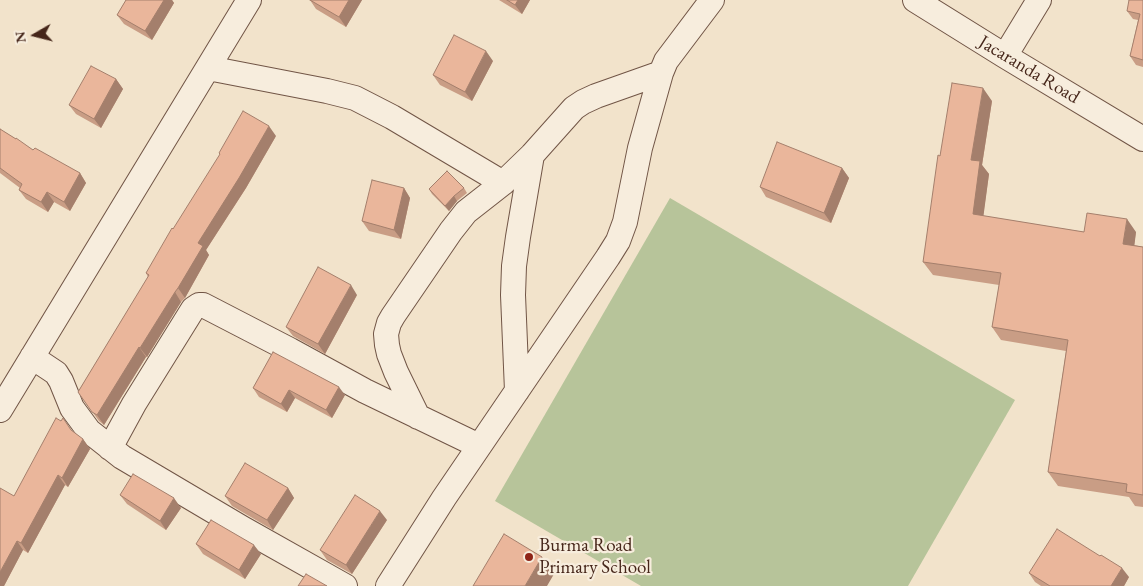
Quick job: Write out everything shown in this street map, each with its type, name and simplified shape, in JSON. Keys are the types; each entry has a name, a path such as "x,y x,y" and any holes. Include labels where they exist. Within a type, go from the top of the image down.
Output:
{"street":[{"path":"0,410 249,0"},
{"path":"388,586 444,498 618,241 625,222 640,148 661,73 666,61 712,0"},
{"name":"Jacaranda Road","path":"915,0 1143,139"},
{"path":"1005,56 1038,0"},
{"path":"208,68 355,98 392,117 503,182"},
{"path":"418,417 389,354 386,334 389,323 451,231 466,212 532,155 574,108 583,102 661,73"},
{"path":"517,391 513,294 514,266 532,155"},
{"path":"110,448 134,404 193,309 203,305 365,391 479,446"},
{"path":"32,357 56,374 61,381 72,408 89,431 122,457 345,586"}],"green space":[{"path":"670,198 1015,400 908,586 641,586 495,501"}],"building":[{"path":"126,0 164,0 145,31 117,15"},
{"path":"310,0 349,0 339,17"},
{"path":"507,0 518,0 515,5"},
{"path":"1129,0 1143,0 1143,60 1130,56 1140,14 1127,11"},
{"path":"454,35 486,51 465,92 433,75"},
{"path":"91,66 116,79 94,119 69,105"},
{"path":"952,83 983,88 971,160 980,161 973,214 1084,232 1087,213 1127,219 1123,244 1143,247 1143,495 1126,492 1127,484 1048,472 1068,340 992,327 1001,273 923,262 938,155 940,156"},
{"path":"243,111 269,126 198,243 203,246 97,415 92,412 78,392 149,275 146,273 172,228 220,154"},
{"path":"0,129 33,150 35,148 80,173 64,202 47,192 41,202 19,190 22,184 0,168"},
{"path":"777,142 842,168 824,213 760,187"},
{"path":"447,171 464,188 445,206 429,189"},
{"path":"372,180 404,188 394,230 362,221"},
{"path":"318,267 351,285 318,344 286,327"},
{"path":"273,352 339,387 326,410 289,390 281,404 253,388"},
{"path":"56,418 61,421 63,418 71,430 83,439 62,478 58,475 21,543 17,541 0,572 0,488 14,496"},
{"path":"245,463 288,488 267,520 225,496"},
{"path":"133,474 174,498 160,521 120,495"},
{"path":"355,495 380,511 346,565 320,550"},
{"path":"211,520 254,545 239,570 196,544"},
{"path":"1057,529 1122,568 1111,586 1050,586 1029,573"},
{"path":"504,534 542,557 525,586 473,586"},
{"path":"306,574 327,586 298,586"}],"place":[{"name":"Burma Road Primary School","path":"529,557"}]}
